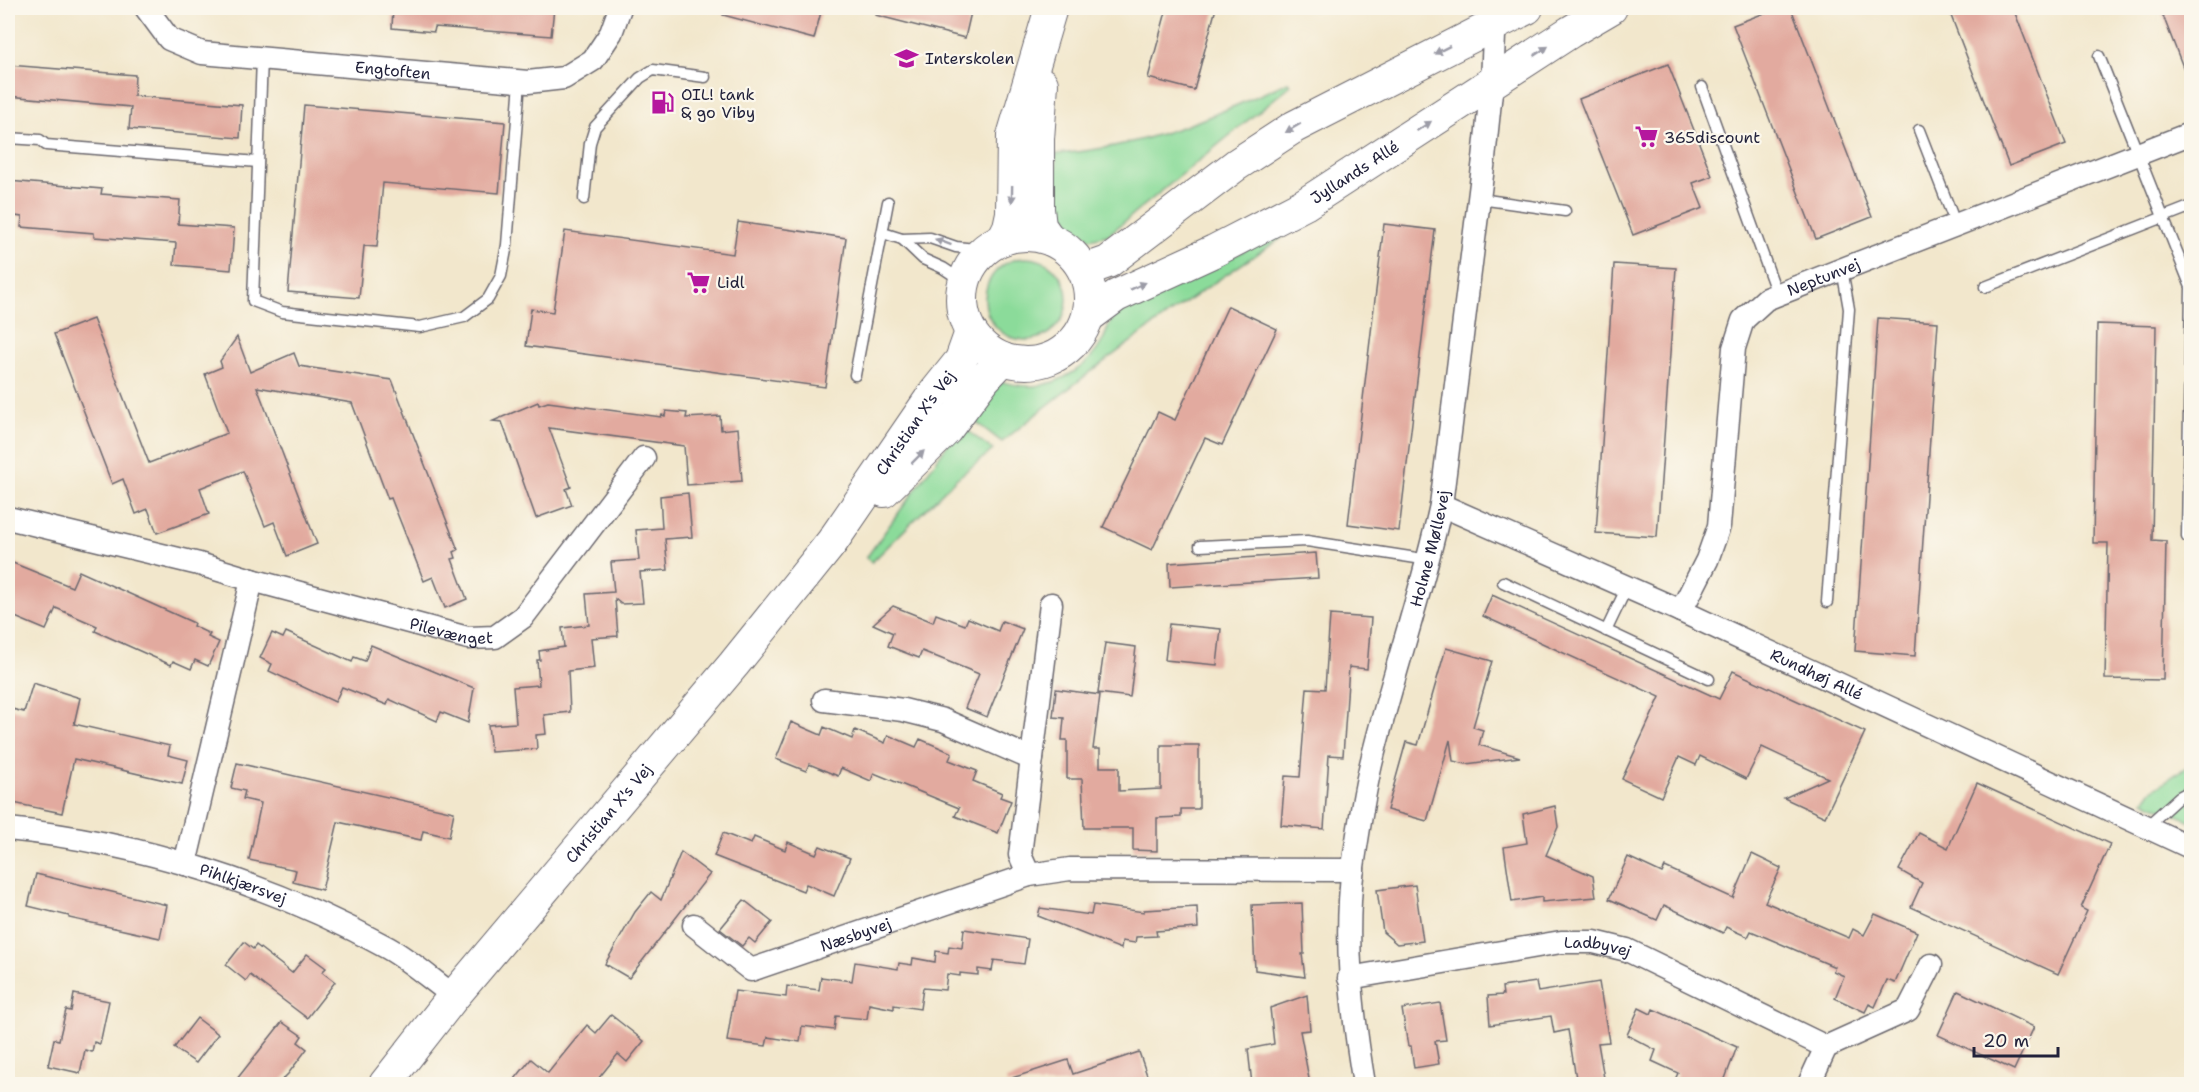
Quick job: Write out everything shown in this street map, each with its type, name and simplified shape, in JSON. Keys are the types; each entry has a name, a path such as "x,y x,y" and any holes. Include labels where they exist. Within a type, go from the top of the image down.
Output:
{"street":[{"name":"Engtoften","path":"146,8 169,39 202,53 520,82 564,78 593,60 611,33 620,8"},
{"path":"1082,266 1091,268 1108,262 1236,165 1294,126 1495,16 1527,8"},
{"name":"Jyllands Allé","path":"1089,316 1116,296 1266,225 1305,204 1491,82 1611,8"},
{"path":"1049,15 1037,174 1040,226 1049,239"},
{"path":"994,245 1018,235 1034,235 1049,239 1073,254 1082,266 1091,299 1089,316 1076,341 1065,351 1051,359 1035,363 1019,363 1003,359 985,348 971,333 964,316 962,300 964,282 971,266 994,245 1009,227 1012,213 1013,136 1049,15"},
{"name":"Holme Møllevej","path":"1364,1084 1349,978 1353,870 1371,764 1429,560 1441,505 1480,199 1495,16"},
{"name":"Neptunvej","path":"1681,610 1707,560 1719,526 1734,348 1743,320 1766,299 1777,294 2192,133"},
{"name":"Christian X's Vej","path":"385,1084 454,996 734,664 832,542 933,395 961,360 971,333"},
{"name":"Christian X's Vej","path":"832,542 946,430 985,378 1003,359"},
{"name":"Pilevænget","path":"8,518 199,564 468,638 495,637 523,617 644,459"},
{"name":"Rundhøj Allé","path":"1441,505 1681,610 2192,848"},
{"path":"185,864 252,580"},
{"path":"1029,875 1020,855 1051,604"},
{"path":"824,700 903,710 943,720 1032,759"},
{"name":"Pihlkjærsvej","path":"8,829 115,846 185,864 254,888 390,949 454,996"},
{"name":"Næsbyvej","path":"694,925 751,970 1029,875 1070,869 1353,870"},
{"name":"Ladbyvej","path":"1349,978 1561,942 1594,942 1627,950 1826,1047"},
{"path":"1809,1084 1826,1047 1908,1010 1931,965"}],"lane":[{"path":"2099,56 2191,287 2187,537"},
{"path":"262,58 253,301 282,312 420,327 464,317 488,300 501,276 507,245 520,82"},
{"path":"584,199 590,143 596,126 640,78 653,70 705,77"},
{"path":"1702,87 1777,294"},
{"path":"1919,130 1956,225"},
{"path":"8,138 40,140 46,145 258,162"},
{"path":"1480,199 1565,211"},
{"path":"855,375 884,233 888,202"},
{"path":"1985,287 2192,206"},
{"path":"884,233 902,240 923,260 943,268 964,282"},
{"path":"902,240 930,238 956,247 994,245"},
{"path":"1827,602 1849,309 1842,269"},
{"path":"1200,546 1307,541 1429,560"},
{"path":"1503,582 1709,679"},
{"path":"1606,630 1627,587"},
{"path":"2146,827 2179,796 2192,790"}],"green space":[{"path":"1288,82 1291,85 1108,235 1090,239 1066,217 1059,200 1056,154 1088,151 1147,138 1231,108"},
{"path":"1285,235 1140,335 1002,442 968,416 1002,382 1022,386 1044,385 1064,378 1082,366 1102,342 1113,317 1119,310 1267,240"},
{"path":"1026,258 1042,261 1055,270 1064,283 1067,299 1064,315 1055,328 1042,337 1026,340 1010,337 997,328 988,315 985,299 988,283 997,270 1010,261"},
{"path":"961,426 993,450 956,479 872,562 866,558"},
{"path":"2191,764 2191,821 2144,801 2151,791"}],"building":[{"path":"393,8 554,8 551,36 435,27 434,32 392,28"},
{"path":"724,8 822,8 814,39 723,15"},
{"path":"876,8 972,8 965,38 875,15"},
{"path":"1167,8 1216,8 1194,90 1148,78"},
{"path":"1778,8 1791,8 1872,217 1816,239 1733,25"},
{"path":"1948,8 2013,8 2066,144 2009,166"},
{"path":"2160,8 2192,8 2192,85 2190,85"},
{"name":"365discount","path":"1668,64 1712,176 1693,183 1703,208 1633,235 1579,99"},
{"path":"8,65 135,75 134,96 242,105 240,138 129,129 131,107 8,96"},
{"path":"304,105 505,122 499,193 383,183 377,247 364,246 359,298 288,292"},
{"path":"8,181 102,189 101,194 180,200 178,224 234,228 231,270 174,265 176,243 94,237 94,233 21,227 22,217 8,215"},
{"name":"Lidl","path":"738,222 846,238 825,387 526,346 531,309 553,312 565,231 733,254"},
{"path":"1384,224 1435,230 1399,531 1348,524"},
{"path":"1614,264 1676,268 1657,537 1596,533"},
{"path":"1228,306 1277,329 1222,445 1205,438 1152,550 1103,527 1158,412 1175,420"},
{"path":"1878,318 1938,322 1915,656 1855,651"},
{"path":"93,319 149,463 227,433 205,374 222,367 220,361 237,337 250,372 294,353 299,366 392,380 458,550 454,552 456,558 452,559 467,599 445,608 433,577 424,581 391,498 388,499 352,403 257,387 317,544 287,556 274,522 265,526 243,471 200,488 209,514 157,533 148,509 136,514 123,479 112,484 54,334"},
{"path":"2097,324 2156,326 2152,540 2166,541 2163,680 2105,679 2108,543 2093,543"},
{"path":"538,402 539,405 548,402 661,417 665,416 666,411 687,413 686,418 720,416 721,430 738,428 742,481 687,485 684,446 549,428 571,487 566,489 572,505 536,518 502,422 493,421"},
{"path":"688,493 692,537 665,539 668,570 640,572 643,603 621,604 615,599 618,636 591,638 594,668 568,671 570,712 544,715 546,734 536,735 537,749 491,752 488,725 516,723 513,687 539,685 537,660 540,660 539,651 564,647 562,628 589,625 586,594 614,592 611,562 639,560 636,530 662,528 660,496"},
{"path":"1316,553 1318,578 1170,587 1169,563"},
{"path":"8,561 72,587 79,571 194,623 193,626 210,634 208,637 219,642 208,666 195,660 191,669 173,661 171,665 95,631 97,626 56,608 46,630 8,614"},
{"path":"1492,595 1719,699 1733,671 1865,732 1825,817 1784,798 1828,778 1762,747 1746,779 1700,756 1696,765 1679,757 1661,797 1622,779 1660,697 1483,616"},
{"path":"893,606 933,622 936,614 965,625 968,618 998,631 1002,621 1023,629 987,717 965,708 979,674 922,651 919,658 888,646 893,633 873,624"},
{"path":"1330,615 1371,618 1367,669 1349,667 1343,756 1329,755 1324,829 1281,825 1285,776 1300,777 1307,688 1325,689"},
{"path":"1169,624 1221,629 1217,665 1165,660"},
{"path":"286,632 352,662 354,657 365,661 371,645 474,688 468,723 441,712 437,721 389,699 387,705 342,687 335,702 269,671 272,664 260,658 272,633 283,638"},
{"path":"1105,643 1136,647 1130,697 1098,693"},
{"path":"1446,648 1492,661 1473,727 1483,730 1479,745 1520,757 1466,764 1453,761 1450,740 1427,821 1387,810 1406,742 1418,745"},
{"path":"33,683 80,698 74,724 170,746 168,755 188,760 182,784 74,759 62,813 8,802 8,708 24,712"},
{"path":"1056,689 1100,695 1093,749 1100,749 1100,767 1119,767 1119,791 1161,789 1161,745 1199,745 1199,809 1181,809 1181,817 1157,818 1157,851 1133,850 1133,828 1084,828 1082,779 1067,779 1067,740 1062,740 1064,718 1053,717"},
{"path":"791,722 821,735 824,727 852,739 855,730 885,743 888,735 916,747 920,739 952,753 949,760 977,771 973,781 1002,793 1000,797 1011,801 998,833 955,816 959,808 874,773 871,781 841,768 838,776 809,764 806,771 776,759"},
{"path":"237,763 454,812 449,837 423,831 421,840 338,822 322,890 293,882 296,870 249,860 261,803 243,799 245,791 231,788"},
{"path":"1977,783 2110,844 2081,908 2087,911 2058,974 1911,907 1922,883 1899,870 1919,833 1948,848"},
{"path":"1555,806 1558,827 1546,855 1593,876 1596,897 1542,902 1542,897 1512,902 1504,847 1527,843 1523,814"},
{"path":"723,833 751,844 754,837 785,850 788,842 816,854 820,846 850,858 834,896 806,884 803,891 714,856"},
{"path":"681,852 710,874 629,978 605,964 635,912 651,892 661,900"},
{"path":"1752,854 1781,868 1765,902 1849,938 1853,929 1864,935 1875,914 1917,932 1895,983 1887,980 1875,1007 1869,1004 1865,1012 1835,998 1844,976 1833,971 1835,967 1751,931 1748,937 1726,927 1723,933 1664,905 1657,920 1609,899 1628,857 1662,873 1665,867 1733,898"},
{"path":"36,874 167,905 160,938 69,918 69,916 28,906"},
{"path":"1415,885 1423,941 1397,944 1383,932 1377,890"},
{"path":"744,900 772,922 755,943 749,938 742,946 720,929"},
{"path":"1302,903 1304,954 1302,954 1305,977 1255,970 1252,905"},
{"path":"1093,905 1144,912 1144,910 1197,907 1198,928 1156,931 1157,936 1136,937 1135,943 1122,941 1121,949 1038,916 1040,908 1091,915"},
{"path":"964,929 1028,939 1024,964 994,960 992,971 978,969 978,975 947,974 945,990 923,988 920,1009 894,1005 894,1009 869,1004 867,1019 836,1016 834,1030 802,1026 800,1042 768,1037 766,1046 727,1041 735,991 786,997 787,986 819,990 821,977 852,981 855,962 898,969 899,963 912,965 913,958 935,962 936,951 948,953 949,946 962,948"},
{"path":"244,942 253,949 256,945 292,973 307,954 326,968 322,972 335,982 307,1018 250,975 246,981 226,965"},
{"path":"1536,982 1538,992 1599,982 1609,1042 1598,1043 1605,1084 1577,1084 1568,1030 1554,1033 1551,1016 1490,1025 1488,996 1503,995 1502,987"},
{"path":"1958,991 2034,1027 2014,1070 1938,1035"},
{"path":"74,994 109,1001 100,1044 94,1042 92,1052 85,1050 80,1073 48,1066 54,1039 59,1040 66,1010 71,1011"},
{"path":"1307,995 1310,1030 1300,1031 1310,1084 1252,1084 1248,1049 1274,1044 1270,1008"},
{"path":"1440,1003 1446,1040 1435,1041 1439,1064 1414,1068 1402,1009"},
{"path":"1639,1008 1651,1014 1653,1009 1737,1047 1723,1084 1673,1084 1678,1073 1652,1061 1656,1050 1627,1035"},
{"path":"611,1015 644,1041 627,1062 618,1054 594,1084 511,1084 531,1059 548,1073 587,1025 596,1033"},
{"path":"197,1018 218,1034 196,1063 174,1048"},
{"path":"282,1022 302,1036 298,1042 307,1049 288,1074 278,1084 233,1084"},
{"path":"1139,1052 1150,1084 1007,1084 1006,1080 1068,1060 1073,1074"}],"place":[{"name":"Interskolen","path":"907,58"},
{"name":"OIL! tank & go Viby","path":"663,103"},
{"name":"365discount","path":"1646,137"},
{"name":"Lidl","path":"699,282"}]}
